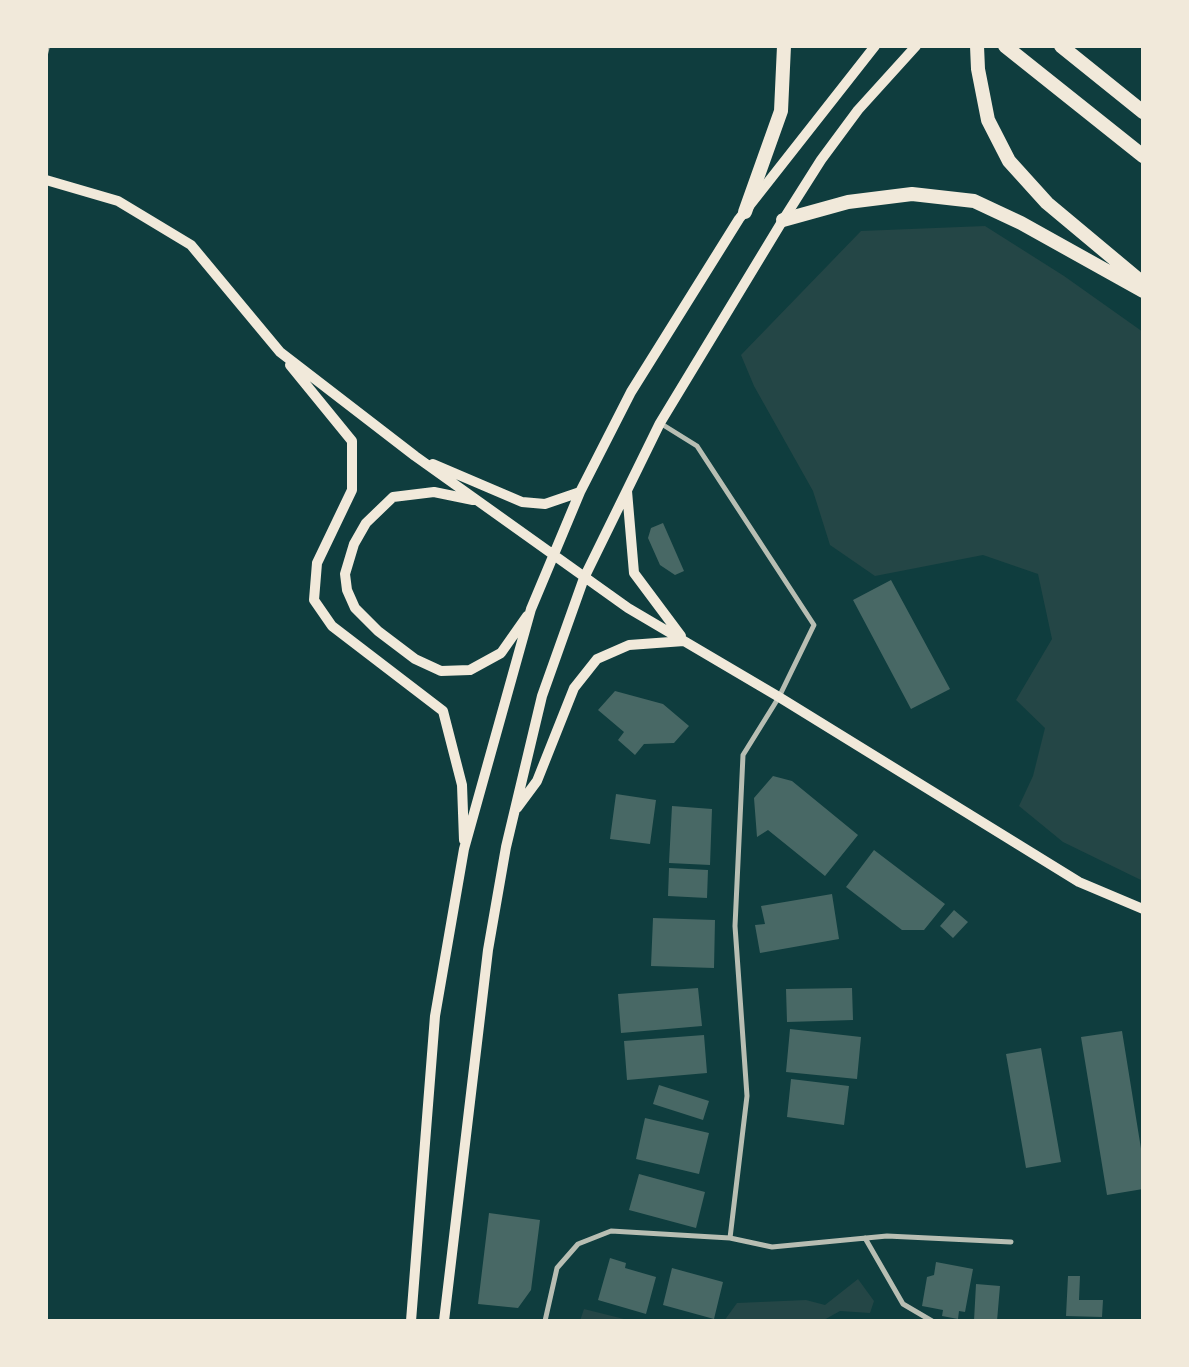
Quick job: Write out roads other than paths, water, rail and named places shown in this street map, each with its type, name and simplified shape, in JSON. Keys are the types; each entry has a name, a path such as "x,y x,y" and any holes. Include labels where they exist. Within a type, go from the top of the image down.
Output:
{"highway":[{"path":"745,212 781,111 784,46"},
{"path":"977,46 978,68 988,120 1009,161 1046,203 1143,283"},
{"path":"1061,46 1143,112"},
{"path":"1008,48 1143,156"},
{"path":"783,220 848,202 912,194 974,201 1030,228 1143,291"}],"main road":[{"path":"410,1321 435,1016 464,849 531,609 580,492 631,392 745,212 875,46"},
{"path":"444,1321 488,950 514,810 542,696 584,578 660,423 783,220 821,160 858,110 916,46"},
{"path":"46,180 118,201 191,245 352,442 352,490 317,563 314,600 332,626 443,711 462,785 464,849"},
{"path":"280,352 415,456 628,608 779,697 1079,882 1143,909"},
{"path":"415,456 522,502 545,504 580,492"},
{"path":"627,490 634,573 684,641"},
{"path":"477,500 434,492 392,497 366,523 354,544 345,574 346,590 355,608 378,631 415,660 441,671 470,670 501,653 531,609"},
{"path":"514,810 536,781 574,688 597,659 629,645 684,641"}],"street":[{"path":"660,423 697,446 814,625 779,697 743,755 735,926 747,1096 730,1238"},
{"path":"545,1321 557,1268 578,1244 611,1231 730,1238 772,1247 886,1236 1011,1242"},
{"path":"865,1238 903,1304 932,1321"}],"lane":[{"path":"46,54 48,46"}]}
